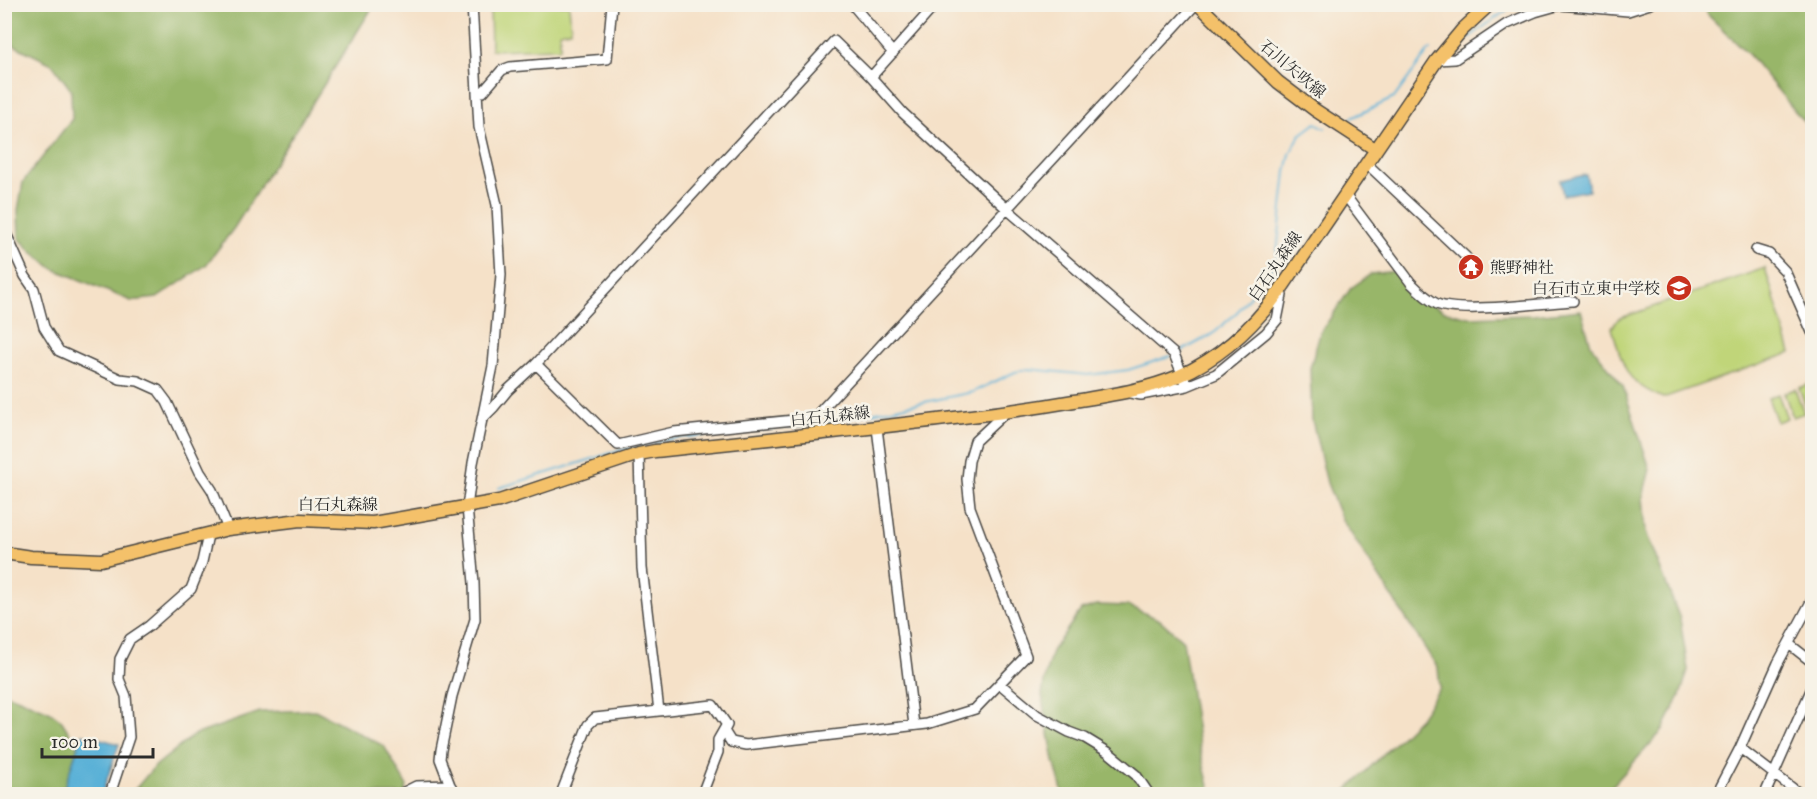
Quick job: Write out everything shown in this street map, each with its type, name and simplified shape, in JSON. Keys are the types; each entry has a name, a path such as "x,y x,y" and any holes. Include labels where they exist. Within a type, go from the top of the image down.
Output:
{"main road":[{"name":"石川矢吹線","path":"1197,4 1278,82 1315,110 1375,149"},
{"name":"白石丸森線","path":"4,553 31,557 101,560 228,529 300,520 374,523 499,501 639,454 1006,412 1130,392 1184,380 1242,335 1278,292 1437,60 1462,30 1490,4"}],"street":[{"path":"456,795 440,759 442,735 475,620 467,507 472,463 493,366 501,275 497,205 479,127 472,4"},
{"path":"477,92 483,92 502,70 510,67 607,59 612,4"},
{"path":"852,4 893,53"},
{"path":"871,77 934,4"},
{"path":"536,364 618,445 674,432 814,418 1197,4"},
{"path":"1437,60 1455,59 1508,24 1534,12 1560,5 1628,11 1650,4"},
{"path":"482,419 536,364 834,41 871,77 903,113 1007,209 1175,357 1184,380"},
{"path":"1366,163 1466,257"},
{"path":"1345,195 1412,283 1422,294 1438,304 1460,308 1573,301"},
{"path":"4,229 25,276 34,289 44,327 59,351 120,379 138,381 158,390 167,402 200,472 212,490 228,529"},
{"path":"1756,250 1769,254 1785,271 1812,332"},
{"path":"726,725 724,732 731,742 746,745 927,724 975,709 1026,656 970,507 967,479 975,441 1006,412"},
{"path":"877,428 914,725"},
{"path":"639,454 642,568 659,711"},
{"path":"110,795 129,737 126,696 119,679 120,659 130,639 149,626 191,589 202,562 208,535"},
{"path":"1716,795 1740,748 1760,700 1812,600"},
{"path":"1789,644 1812,662"},
{"path":"1000,684 1037,715 1093,742 1108,752 1136,775 1149,795"},
{"path":"1765,795 1812,688"},
{"path":"561,795 592,720 712,705 726,725"},
{"path":"702,795 718,752 718,740 726,725"},
{"path":"1740,748 1800,795"},
{"path":"400,795 416,786 450,785"}],"green space":[{"path":"5,4 374,5 234,228 206,265 157,298 131,301 54,269 32,252 19,238 18,210 23,182 72,119 71,90 52,64 5,41"},
{"path":"490,5 569,5 571,30 560,32 560,48 491,50"},
{"path":"1704,5 1812,5 1812,132 1749,55 1706,13"},
{"path":"1765,268 1791,353 1663,398 1632,379 1623,363 1612,328 1618,319"},
{"path":"1395,271 1411,293 1444,311 1469,317 1533,315 1581,310 1591,345 1623,386 1650,469 1643,497 1646,532 1680,619 1688,670 1680,696 1662,731 1605,794 1343,794 1420,718 1440,688 1438,668 1341,518 1327,483 1312,420 1310,368 1320,333 1351,288 1371,274"},
{"path":"1810,384 1812,410 1808,412 1799,388"},
{"path":"1795,389 1804,413 1793,417 1784,393"},
{"path":"1778,394 1787,418 1777,422 1768,398"},
{"path":"1097,605 1129,606 1160,620 1183,641 1199,746 1211,794 1063,794 1054,761 1042,695 1045,676 1052,651 1081,610"},
{"path":"4,693 49,711 61,720 93,770 81,794 5,794"},
{"path":"315,710 384,746 407,786 405,794 131,794 154,767 194,735 260,712"}],"water":[{"path":"1586,175 1589,190 1563,195 1560,180"},
{"path":"82,734 119,744 102,794 69,794 64,788"}],"waterway":[{"path":"1457,46 1515,4"},
{"path":"1351,118 1394,98 1431,50"},
{"path":"1176,354 1213,334 1223,325 1238,311 1276,262 1290,154 1300,135 1316,123 1325,128"},
{"path":"499,488 621,450 675,438 818,424 973,392 1015,372 1028,369 1088,375 1128,370 1171,356"}],"place":[{"name":"熊野神社","path":"1471,267"},
{"name":"白石市立東中学校","path":"1679,288"}]}
